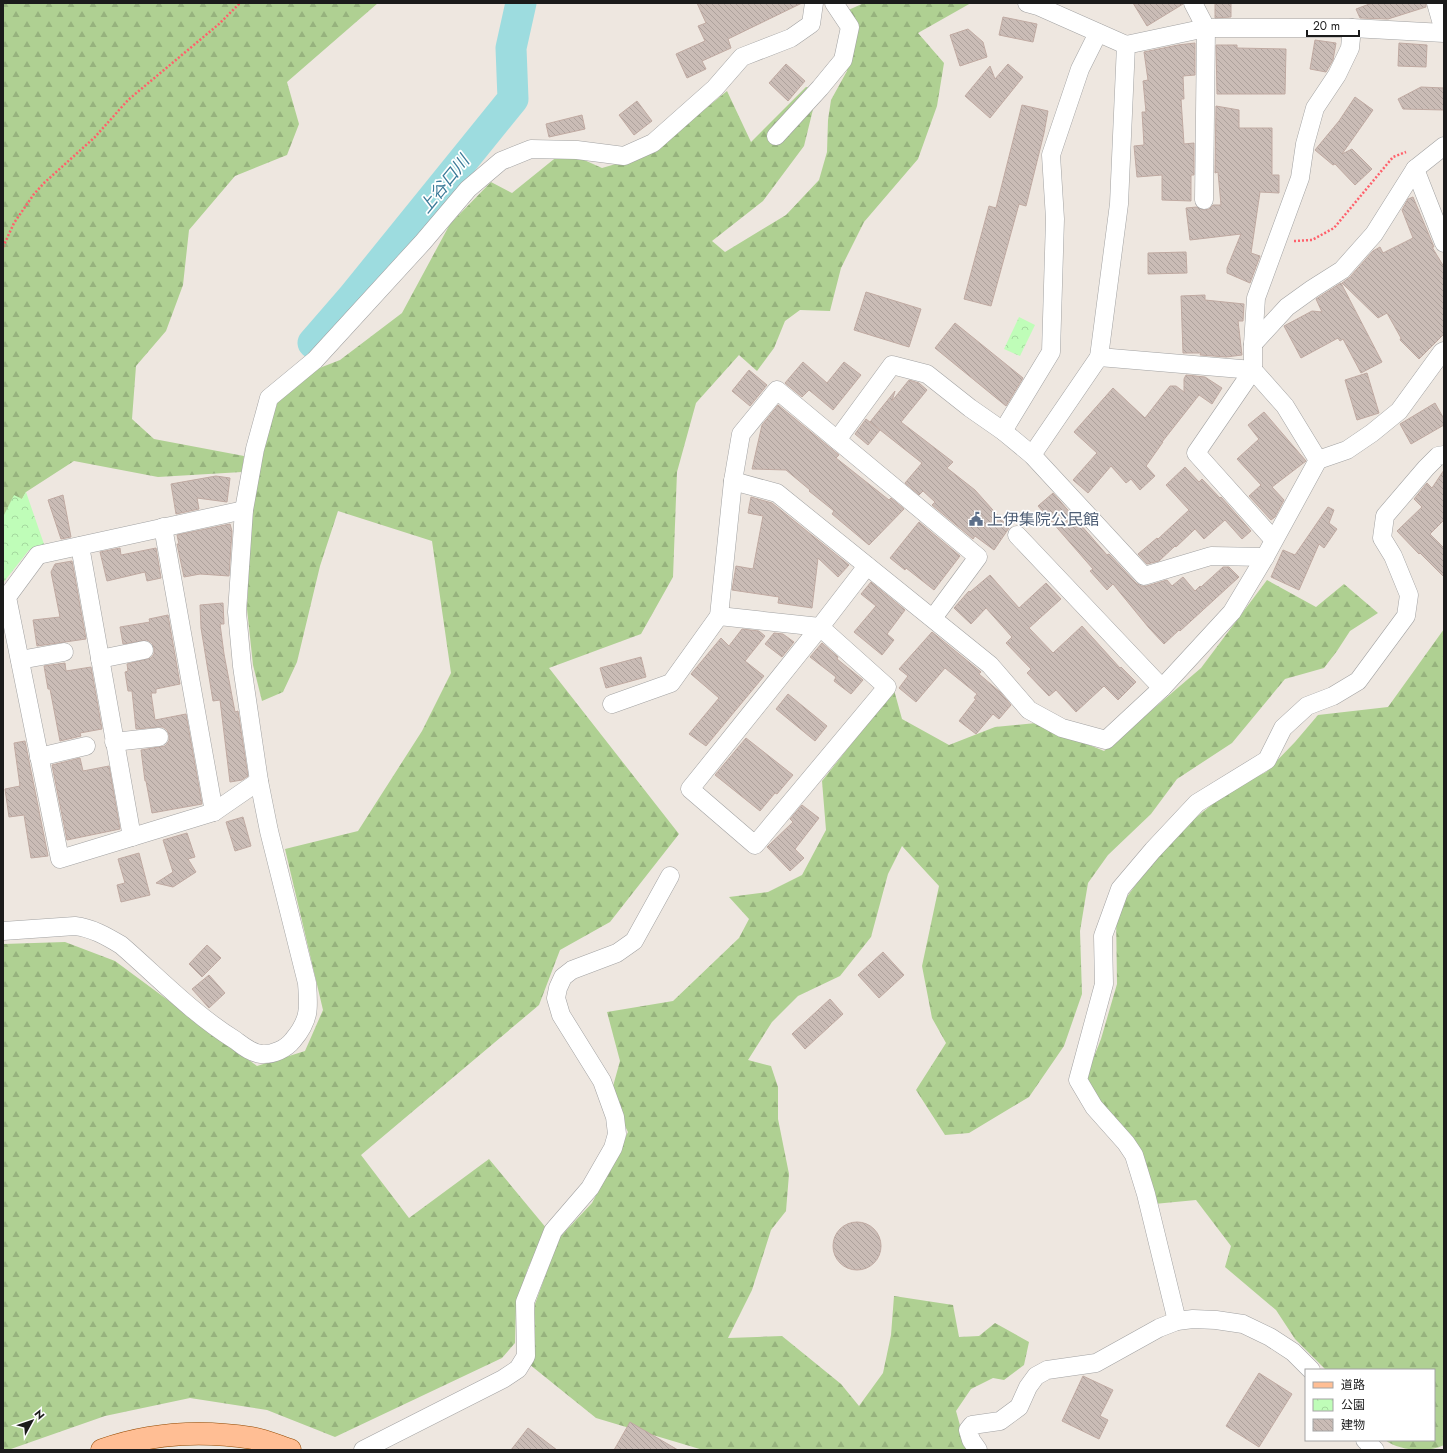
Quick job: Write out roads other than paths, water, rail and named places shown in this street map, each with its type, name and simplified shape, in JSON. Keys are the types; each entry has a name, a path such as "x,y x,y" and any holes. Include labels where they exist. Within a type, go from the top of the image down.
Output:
{"main road":[{"path":"107,1449 156,1436 198,1434 253,1438 290,1450"}],"street":[{"path":"3,931 75,926 85,927 98,932 121,945 195,1011 220,1031 250,1050 261,1054 274,1054 292,1042 301,1030 307,1016 309,1001 307,983 269,832 259,781 242,666 237,612 244,510 255,448 269,398 315,360 423,242 468,189 501,161 531,149 577,150 624,156 653,143 715,88 742,57 791,38 811,24 814,3"},
{"path":"776,136 820,88 843,60 850,27 834,3"},
{"path":"1027,3 1038,6 1126,45 1206,28 1352,28 1444,32 1436,3"},
{"path":"1193,3 1206,28 1204,200"},
{"path":"1273,539 1196,453 1253,370 1256,298 1300,178 1305,144 1315,108 1337,75 1350,48 1352,28"},
{"path":"1003,431 1052,352 1055,219 1051,155 1080,69 1098,33"},
{"path":"1032,455 1099,357 1119,204 1126,45"},
{"path":"1253,344 1287,307 1312,288 1342,270 1374,234 1415,169 1444,146"},
{"path":"1415,169 1444,243"},
{"path":"733,481 777,493 990,665 1029,710 1062,728 1106,740 1162,688 1232,612 1265,557 1273,539 1318,460 1347,450 1372,433 1399,411 1444,351"},
{"path":"1099,357 1253,370 1285,406 1318,460"},
{"path":"837,440 892,365 927,374 970,408 1003,431 1032,455 1144,576 1211,556 1265,557"},
{"path":"612,704 671,683 719,616 733,481 742,434 777,390 978,557 933,618"},
{"path":"1177,1321 1146,1194 1134,1155 1126,1143 1094,1108 1078,1080 1104,984 1103,936 1120,889 1152,850 1197,803 1267,760 1283,728 1307,706 1333,696 1358,681 1406,616 1409,595 1393,556 1382,538 1385,516 1426,468 1438,456 1444,455"},
{"path":"244,510 38,555 7,597 60,859 214,812 259,781"},
{"path":"163,527 214,812"},
{"path":"1017,536 1162,688"},
{"path":"80,546 132,838"},
{"path":"719,616 820,627 887,688 755,844 690,789 820,627 867,566"},
{"path":"100,659 144,650"},
{"path":"20,660 64,652"},
{"path":"114,742 159,737"},
{"path":"39,757 86,746"},
{"path":"363,1450 503,1379 518,1369 526,1356 524,1302 553,1231 590,1188 613,1148 617,1134 615,1117 602,1081 561,1015 556,998 558,988 563,977 572,970 616,953 634,941 670,876"},
{"path":"978,1450 971,1440 968,1430 972,1425 1000,1421 1019,1407 1028,1387 1036,1376 1047,1370 1096,1363 1159,1328 1177,1321 1193,1319 1216,1320 1243,1324 1270,1337 1293,1352 1310,1369"},
{"path":"1367,1441 1375,1450"}],"waterway":[{"name":"上谷口川","path":"313,343 352,298 513,99 511,48 521,3"}],"place":[{"name":"上伊集院公民館","path":"976,519"}]}
